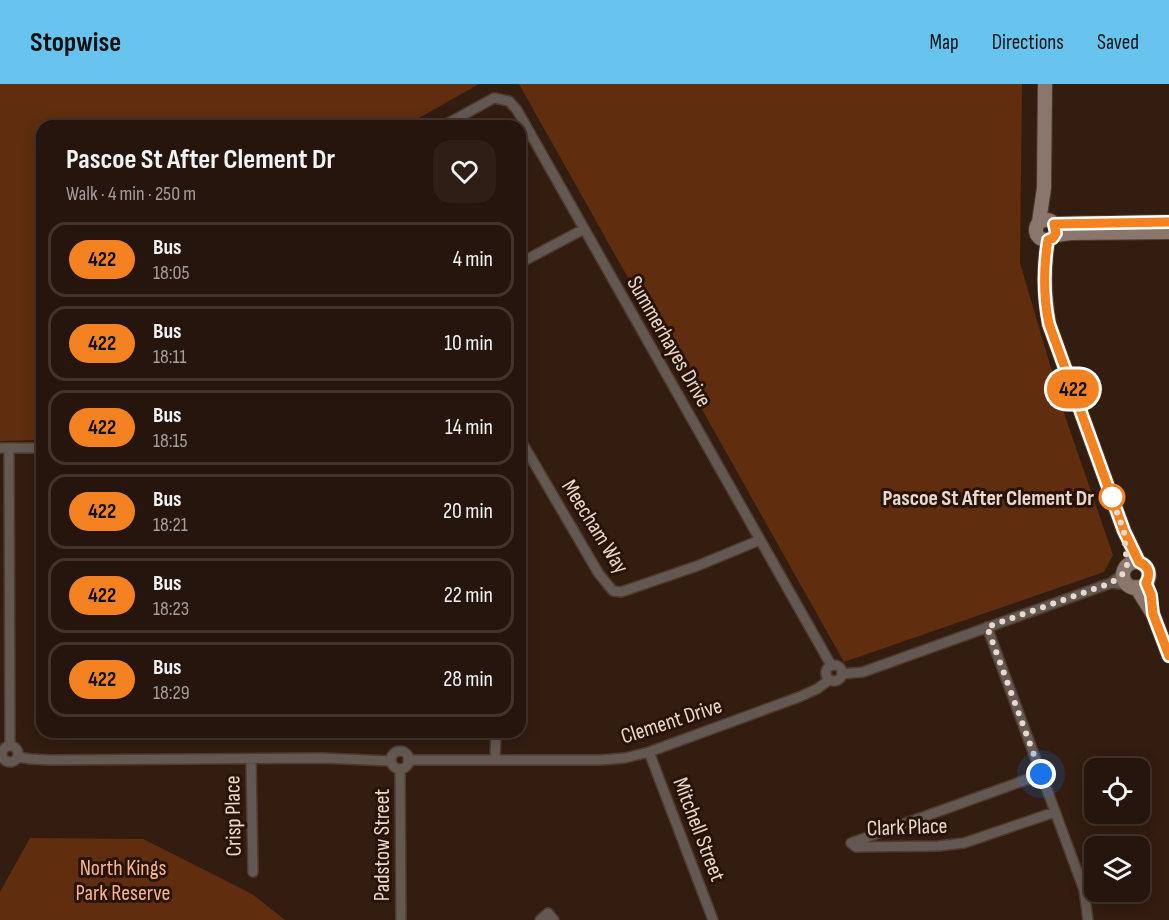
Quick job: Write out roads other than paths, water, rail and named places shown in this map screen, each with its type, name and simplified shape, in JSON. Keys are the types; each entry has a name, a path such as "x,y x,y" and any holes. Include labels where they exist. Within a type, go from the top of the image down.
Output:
{"street":[{"path":"1045,84 1044,188 1047,230 1044,290 1049,324 1124,531 1133,576 1153,614 1169,656"},
{"name":"Summerhayes Drive","path":"454,120 494,98 509,101 523,120"},
{"name":"Summerhayes Drive","path":"526,126 831,665"},
{"path":"1047,230 1169,222"},
{"path":"526,260 584,228"},
{"path":"1047,230 1071,233 1169,232"},
{"path":"10,746 4,448 36,448"},
{"name":"Meecham Way","path":"526,449 599,574 613,591 621,592 643,585 760,540"},
{"path":"842,674 840,667 831,665 825,672 829,680 836,681 842,674 863,672 1133,576"},
{"path":"987,627 1084,890 1088,920"},
{"name":"Clement Drive","path":"408,760 625,758 649,752 799,697 817,689 829,680"},
{"path":"495,759 496,738"},
{"path":"10,746 16,748 18,757"},
{"path":"10,746 3,751 2,762 11,762 18,757 49,760 322,758 391,761"},
{"path":"398,752 405,754 408,760 406,766 400,769 395,768 391,761 392,756 398,752"},
{"name":"Mitchell Street","path":"649,752 713,920"},
{"name":"Crisp Place","path":"251,760 253,872"},
{"name":"Padstow Street","path":"400,769 401,920"},
{"name":"Clark Place","path":"1041,774 851,843 856,847 938,846 964,843 1055,812"},
{"path":"540,920 548,913 554,920"}],"place":[{"name":"Pascoe St After Clement Dr","path":"1112,497"}],"park label":[{"name":"North Kings Park Reserve","path":"123,880"}]}
